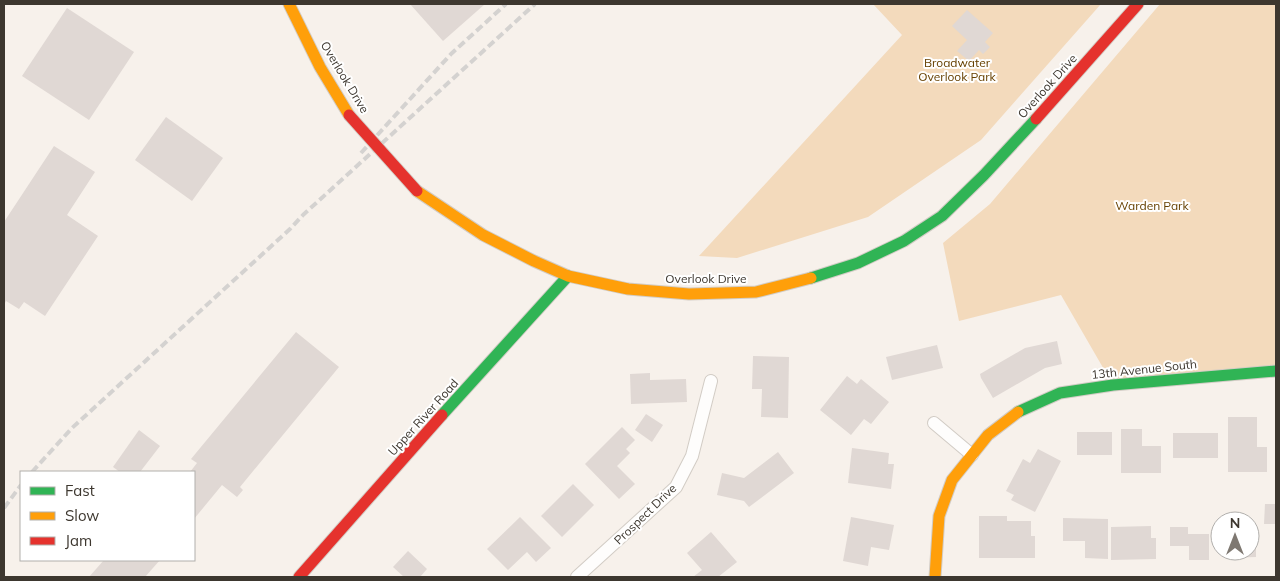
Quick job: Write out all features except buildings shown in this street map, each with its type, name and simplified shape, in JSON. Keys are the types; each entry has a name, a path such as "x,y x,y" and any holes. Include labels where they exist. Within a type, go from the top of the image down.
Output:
{"main road":[{"name":"Overlook Drive","path":"289,4 320,67 349,115 417,191 483,235 568,276 628,289 689,294 756,292 809,279 858,263 904,240 942,216 984,176 1138,4"},
{"name":"Upper River Road","path":"299,577 568,276"},
{"name":"13th Avenue South","path":"935,577 939,516 952,480 988,435 1018,412 1060,393 1104,386 1276,371"}],"street":[{"name":"Prospect Drive","path":"577,577 676,488 692,456 711,381"},
{"path":"934,423 972,455"}],"green space":[{"name":"Broadwater Overlook Park","path":"873,4 1101,4 981,140 868,217 737,258 699,256 902,35"},
{"name":"Warden Park","path":"1160,4 1276,4 1276,371 1113,385 1061,295 959,321 943,243 990,204"}],"railway":[{"path":"361,153 451,54 506,4"},
{"path":"33,471 72,428 535,4"},
{"path":"4,508 20,486"}],"traffic: fast":[{"path":"811,278 858,263 904,241 942,216 984,175 1036,119"},
{"path":"442,415 568,276"},
{"path":"1018,412 1060,393 1113,385 1276,371"}],"traffic: slow":[{"path":"289,4 320,67 349,115"},
{"path":"417,191 483,235 568,276 628,289 689,294 756,292 811,278"},
{"path":"935,577 939,516 952,480 988,435 1018,412"}],"traffic: jam":[{"path":"1036,119 1138,4"},
{"path":"349,115 417,191"},
{"path":"299,577 442,415"}]}
